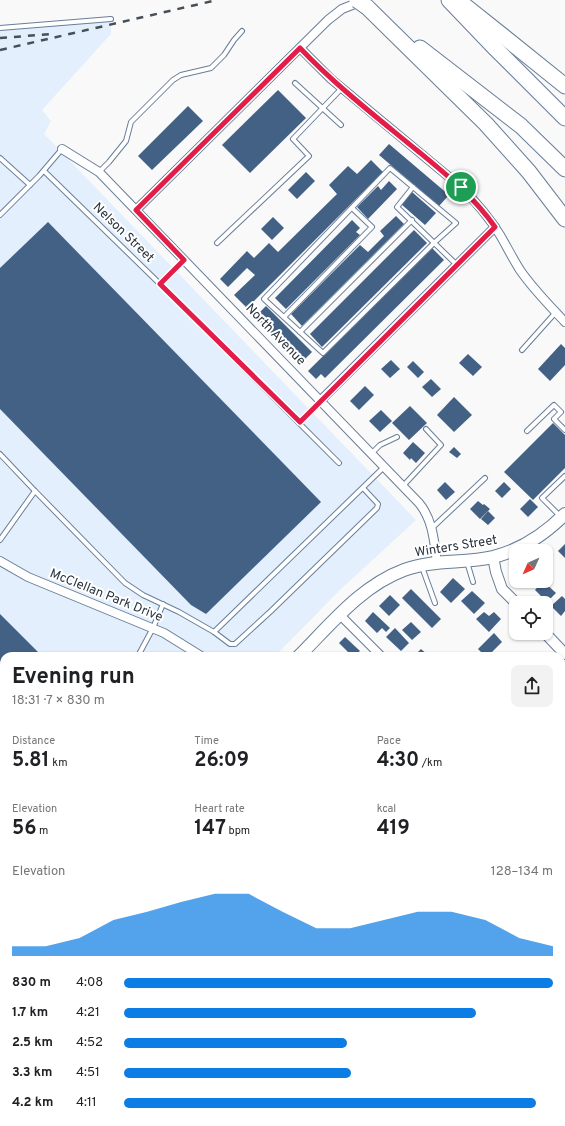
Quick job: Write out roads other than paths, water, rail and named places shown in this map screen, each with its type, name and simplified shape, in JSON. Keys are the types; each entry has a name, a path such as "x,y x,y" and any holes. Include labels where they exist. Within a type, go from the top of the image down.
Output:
{"highway":[{"path":"449,0 565,118"},
{"path":"457,0 565,86"},
{"path":"363,2 450,80 486,124 529,172 565,219"},
{"path":"450,80 521,126 565,169"}],"main road":[{"name":"Winters Street","path":"303,652 356,600 375,585 405,570 421,565 492,557 510,552 537,538 563,515"}],"street":[{"path":"136,210 335,14 354,3 363,2"},
{"path":"300,48 342,88 461,187 486,214 528,282 565,322"},
{"name":"North Avenue","path":"62,149 99,172 403,486 428,516 432,528 437,562"},
{"path":"320,401 495,227"},
{"path":"492,557 502,589 509,596"},
{"name":"McClellan Park Drive","path":"0,561 28,577 164,633 195,652"},
{"path":"340,615 377,652"},
{"path":"552,640 563,652"}],"lane":[{"path":"0,28 111,19"},
{"path":"99,172 126,141 131,122 173,80 181,75 211,68 224,55 242,31"},
{"path":"295,83 341,125"},
{"path":"217,244 309,156 293,139 342,88"},
{"path":"0,215 44,171 62,149"},
{"path":"0,158 30,185"},
{"path":"390,168 413,187 456,223 322,353 264,299 390,168"},
{"name":"Nelson Street","path":"44,171 340,463"},
{"path":"413,187 398,207 457,265"},
{"path":"284,318 372,227 352,208"},
{"path":"300,332 412,220"},
{"path":"160,284 184,260"},
{"path":"522,350 556,312"},
{"path":"300,422 320,401"},
{"path":"527,431 554,405 561,412 554,419 565,430"},
{"path":"403,486 441,445 426,429"},
{"path":"371,454 380,445 397,436"},
{"path":"0,454 125,583 143,595 199,622 230,644 236,644 271,612 377,508 378,504 363,488"},
{"path":"214,632 384,467"},
{"path":"563,515 542,498 565,476"},
{"path":"432,528 485,478"},
{"path":"0,540 35,491"},
{"path":"466,560 473,582"},
{"path":"421,565 435,603"},
{"path":"140,652 153,628 163,604"}],"railway":[{"path":"0,50 217,0"},
{"path":"0,38 52,34"}]}
